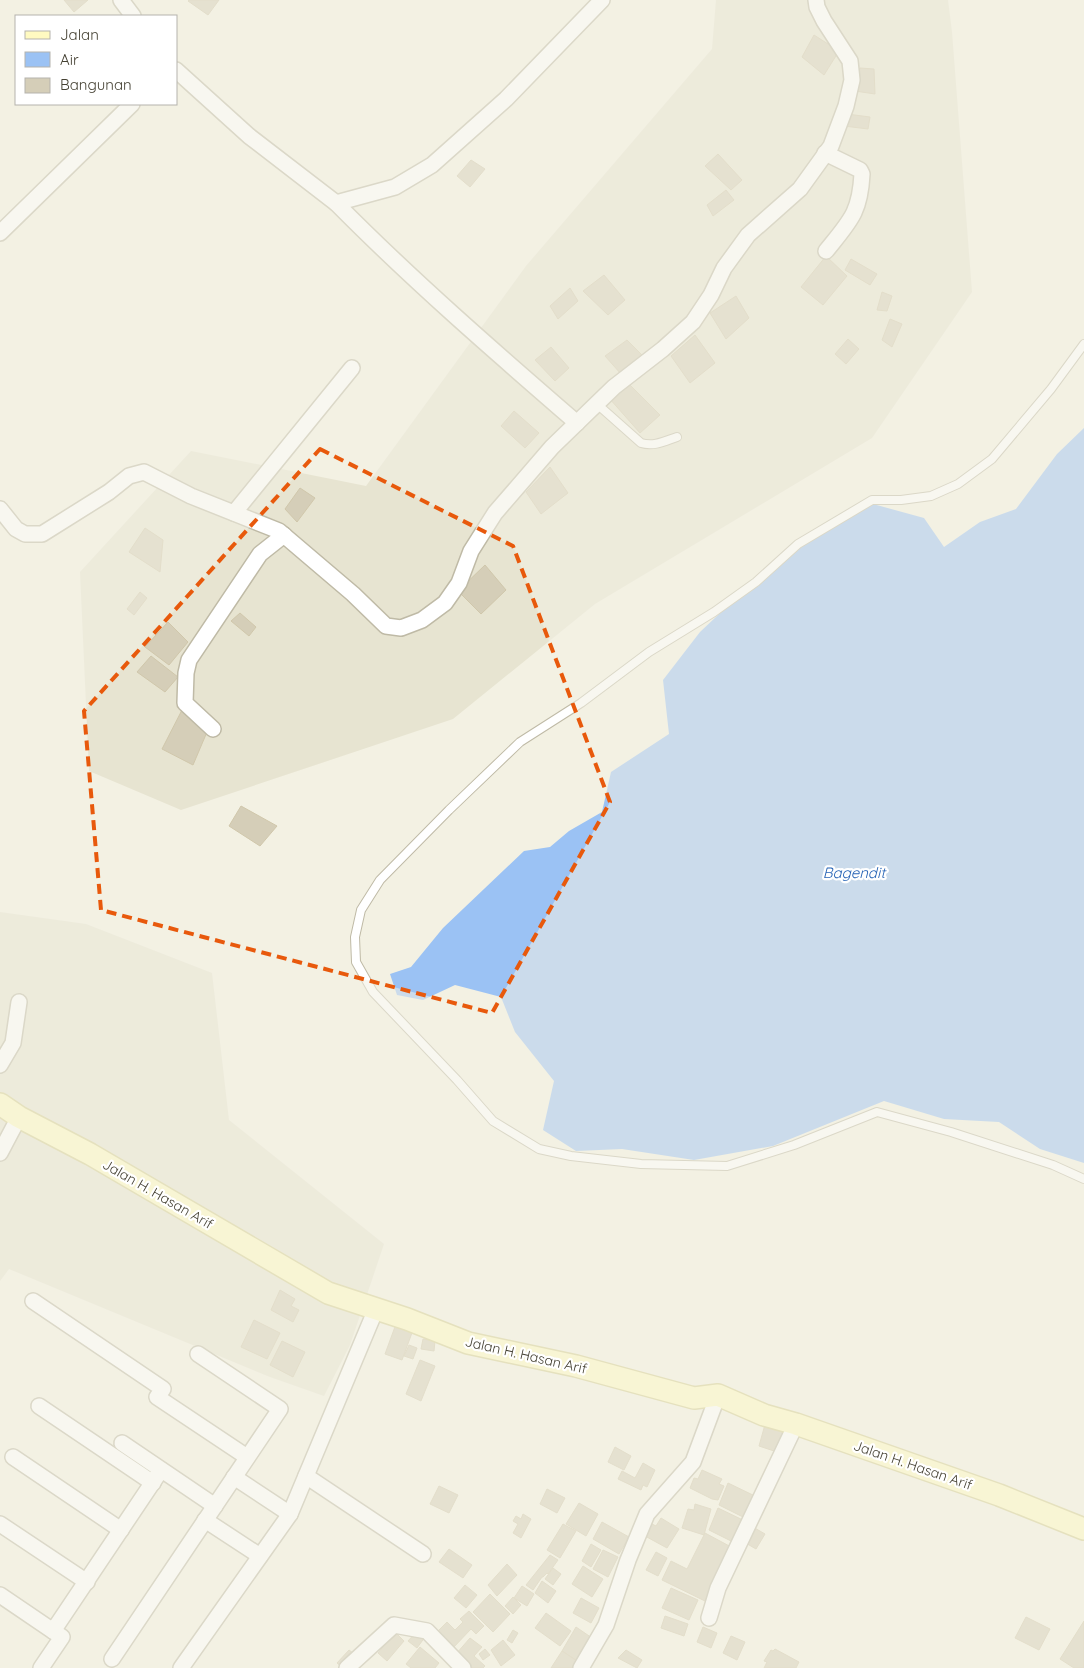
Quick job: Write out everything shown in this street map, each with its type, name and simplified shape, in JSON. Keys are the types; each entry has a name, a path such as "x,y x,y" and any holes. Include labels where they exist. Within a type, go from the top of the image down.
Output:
{"main road":[{"name":"Jalan H. Hasan Arif","path":"0,1104 20,1117 90,1154 328,1293 407,1319 468,1343 576,1366 694,1398 718,1395 764,1415 796,1424 999,1495 1084,1529"}],"street":[{"path":"121,0 132,15"},
{"path":"336,203 395,187 432,165 506,99 602,0"},
{"path":"0,509 16,529 25,534 42,534 109,492 130,476 144,472 191,496 279,531 353,594 386,626 401,628 422,620 445,604 459,583 471,551 495,513 552,447 577,422 614,387 663,349 693,322 711,295 724,268 748,235 800,188 830,146 846,106 852,80 850,61 824,21 817,7 816,0"},
{"path":"178,72 249,136 336,203 376,244 499,355 577,422"},
{"path":"0,233 131,105"},
{"path":"825,153 860,170 862,174 860,198 856,210 826,250"},
{"path":"234,513 352,368"},
{"path":"213,729 185,703 186,673 189,660 260,554 284,535"},
{"path":"0,1064 13,1043 19,1002"},
{"path":"0,1153 20,1117"},
{"path":"33,1301 163,1388 157,1397 247,1457"},
{"path":"181,1668 290,1514 376,1308"},
{"path":"112,1659 280,1409 198,1354"},
{"path":"581,1668 606,1625 628,1560 647,1514 693,1462 718,1395"},
{"path":"39,1406 157,1476 215,1506"},
{"path":"709,1618 718,1588 796,1424"},
{"path":"122,1443 157,1476"},
{"path":"13,1457 121,1530"},
{"path":"53,1631 157,1476"},
{"path":"306,1476 423,1554"},
{"path":"234,1477 290,1514"},
{"path":"205,1520 260,1556"},
{"path":"0,1524 86,1582"},
{"path":"0,1595 62,1637 41,1668"},
{"path":"347,1668 394,1625 427,1631 463,1668"}],"lane":[{"path":"1084,344 1050,389 992,459 958,484 931,496 901,500 872,500 798,544 756,582 728,602 649,652 581,703 520,742 380,880 361,910 355,936 356,962 374,992 494,1122 539,1149 571,1156 641,1164 727,1166 794,1145 877,1112 952,1132 1053,1165 1084,1179"},
{"path":"597,404 641,443 655,444 677,437"}],"highlighted area":[{"path":"320,449 513,546 610,802 492,1013 101,910 84,711"}],"shaded area":[{"path":"716,0 948,0 972,292 872,438 595,604 453,719 181,810 89,771 80,572 191,451 366,486 526,266 712,49"},
{"path":"0,912 86,924 212,973 229,1120 384,1244 350,1345 324,1396 270,1377 9,1269 0,1281"}],"water":[{"name":"Bagendit","path":"1084,428 1084,1163 1040,1149 999,1122 944,1119 884,1101 773,1146 694,1160 622,1149 576,1151 543,1130 554,1081 515,1032 501,997 455,985 423,1000 397,995 390,974 411,967 443,928 524,851 550,847 569,831 602,812 611,772 669,734 663,680 700,632 800,538 862,501 924,518 944,547 980,522 1016,509 1057,454"}],"building":[{"path":"64,0 88,0 74,12"},
{"path":"189,0 219,0 208,15"},
{"path":"814,35 839,51 824,75 802,57"},
{"path":"860,68 874,69 875,94 855,91"},
{"path":"847,114 870,117 868,129 844,126"},
{"path":"718,154 742,180 731,190 705,166"},
{"path":"471,160 485,169 470,187 457,176"},
{"path":"726,190 734,200 713,216 707,205"},
{"path":"826,256 847,276 823,305 801,287"},
{"path":"851,259 877,274 870,285 845,270"},
{"path":"604,275 625,300 608,315 583,291"},
{"path":"570,288 578,301 558,319 550,306"},
{"path":"882,292 892,296 887,311 877,310"},
{"path":"736,296 749,318 726,339 710,313"},
{"path":"890,319 902,324 892,347 882,340"},
{"path":"695,335 715,363 690,383 671,356"},
{"path":"848,339 859,349 846,364 835,354"},
{"path":"627,340 645,358 621,374 605,356"},
{"path":"551,347 569,368 555,381 535,360"},
{"path":"627,382 660,415 640,433 609,398"},
{"path":"514,411 539,433 525,448 501,426"},
{"path":"550,467 568,493 541,514 526,492"},
{"path":"300,488 315,498 297,522 285,509"},
{"path":"145,528 163,540 160,572 129,552"},
{"path":"485,565 506,590 481,614 458,591"},
{"path":"140,592 147,598 134,615 127,609"},
{"path":"240,613 256,627 249,636 231,621"},
{"path":"168,622 188,642 169,665 145,647"},
{"path":"151,656 178,677 165,692 137,672"},
{"path":"182,710 207,732 193,765 162,749"},
{"path":"241,806 277,826 260,846 229,826"},
{"path":"280,1290 295,1299 291,1306 299,1310 293,1322 271,1310"},
{"path":"254,1320 280,1333 267,1359 241,1347"},
{"path":"396,1324 413,1330 402,1360 385,1354"},
{"path":"423,1339 435,1341 434,1351 421,1349"},
{"path":"282,1341 305,1352 293,1377 270,1365"},
{"path":"409,1345 417,1348 413,1359 404,1356"},
{"path":"420,1360 435,1366 421,1401 406,1394"},
{"path":"766,1421 788,1432 780,1453 759,1446"},
{"path":"615,1447 631,1456 624,1470 608,1462"},
{"path":"643,1463 655,1470 647,1487 643,1485 641,1490 618,1479 622,1471 635,1478"},
{"path":"702,1470 722,1479 719,1484 724,1486 718,1500 690,1488 694,1478 698,1479"},
{"path":"728,1483 757,1497 747,1519 719,1505"},
{"path":"439,1486 458,1495 449,1513 430,1504"},
{"path":"547,1489 565,1498 557,1513 540,1504"},
{"path":"579,1503 598,1514 586,1536 566,1524"},
{"path":"695,1504 711,1509 704,1535 682,1528 688,1509 694,1510"},
{"path":"718,1508 747,1522 737,1544 709,1530"},
{"path":"523,1514 531,1519 521,1538 513,1533 518,1524 513,1521 516,1516 521,1519"},
{"path":"661,1518 679,1529 667,1548 645,1536 652,1524 656,1526"},
{"path":"602,1522 629,1537 619,1554 593,1539"},
{"path":"563,1524 576,1531 560,1558 547,1550"},
{"path":"753,1527 765,1534 756,1549 744,1542"},
{"path":"705,1533 733,1548 705,1601 662,1580 671,1561 687,1569"},
{"path":"591,1544 601,1550 591,1567 582,1561"},
{"path":"449,1549 472,1565 463,1578 439,1562"},
{"path":"603,1550 618,1557 608,1577 593,1569"},
{"path":"656,1552 667,1558 658,1576 646,1570"},
{"path":"550,1555 558,1560 533,1590 526,1585"},
{"path":"507,1564 517,1575 497,1596 488,1585"},
{"path":"583,1566 603,1579 592,1597 572,1584"},
{"path":"553,1568 561,1574 553,1585 545,1579"},
{"path":"542,1581 556,1591 548,1603 535,1593"},
{"path":"465,1585 477,1595 466,1608 454,1598"},
{"path":"522,1586 534,1594 527,1606 514,1598"},
{"path":"671,1588 698,1600 689,1620 662,1608"},
{"path":"490,1594 510,1614 493,1632 473,1612"},
{"path":"513,1597 521,1605 513,1614 505,1606"},
{"path":"581,1598 599,1608 591,1623 573,1613"},
{"path":"469,1611 484,1626 476,1634 471,1629 452,1649 436,1633 447,1622 455,1630 463,1622 460,1619"},
{"path":"546,1613 571,1631 560,1646 535,1628"},
{"path":"665,1616 688,1624 684,1636 661,1628"},
{"path":"1026,1617 1050,1629 1039,1650 1015,1638"},
{"path":"1084,1621 1084,1668 1074,1668 1060,1659"},
{"path":"576,1627 595,1640 580,1663 562,1651"},
{"path":"703,1627 717,1633 711,1648 697,1642"},
{"path":"513,1630 518,1633 512,1643 507,1640"},
{"path":"417,1631 425,1637 417,1648 408,1641"},
{"path":"395,1632 404,1641 387,1661 378,1653"},
{"path":"731,1636 745,1642 737,1660 723,1653"},
{"path":"470,1638 482,1647 474,1656 485,1666 483,1668 473,1668 456,1654"},
{"path":"503,1640 515,1655 501,1666 491,1650"},
{"path":"420,1647 439,1663 435,1668 411,1668 406,1664"},
{"path":"485,1649 490,1655 483,1660 479,1654"},
{"path":"775,1649 799,1662 796,1668 764,1668 767,1662 764,1661 771,1650"},
{"path":"349,1650 353,1653 342,1667 337,1663"},
{"path":"626,1650 642,1660 637,1668 618,1658"},
{"path":"562,1651 580,1663 578,1668 551,1668"}]}
